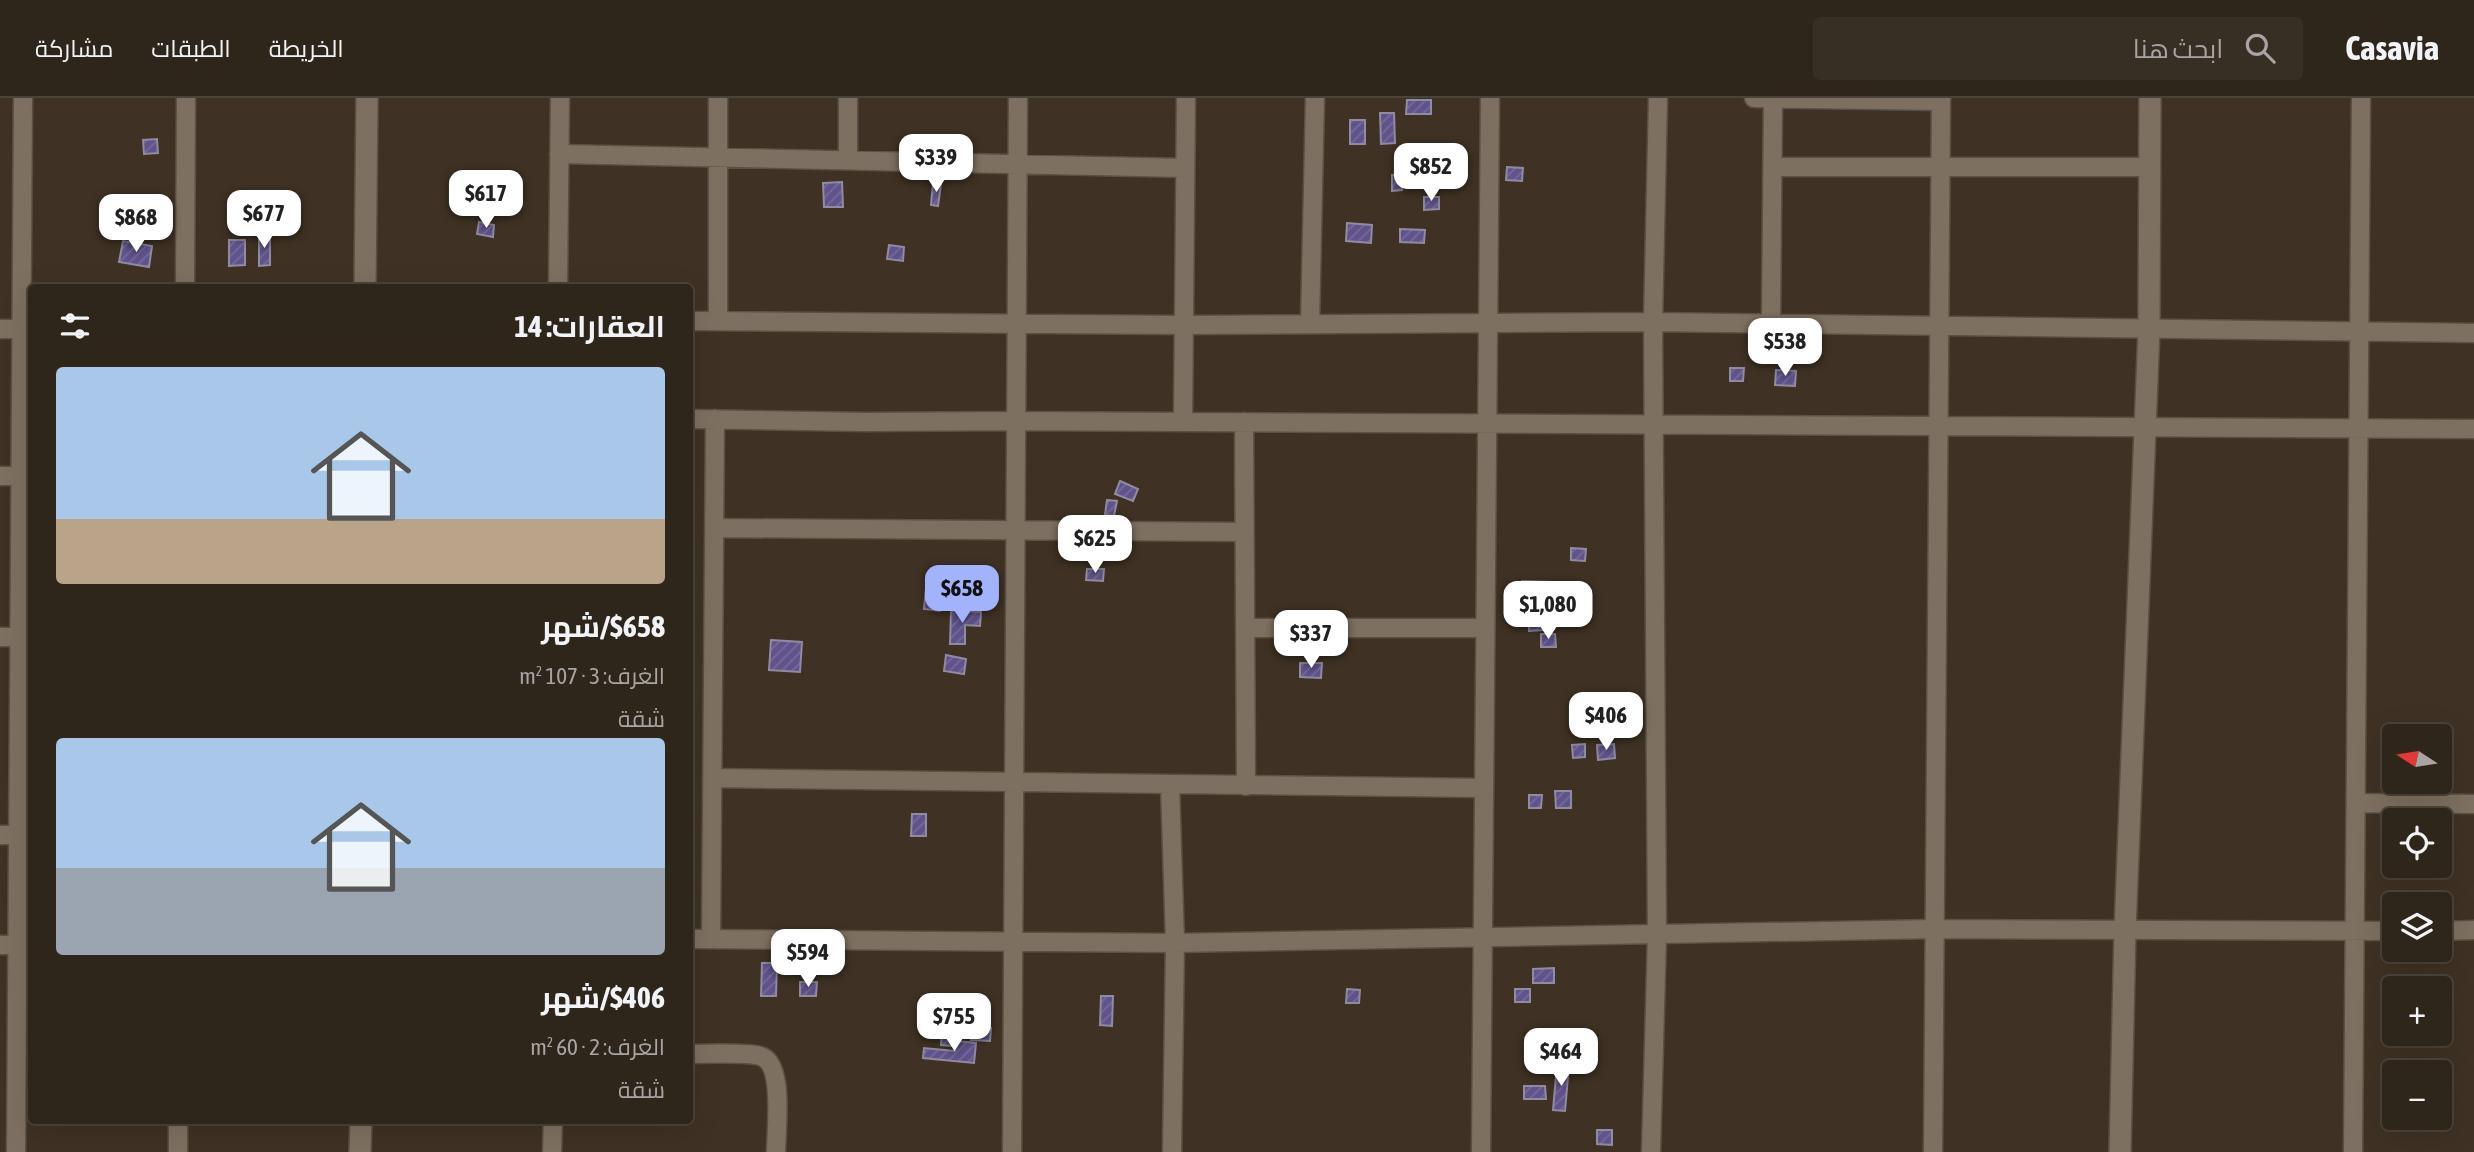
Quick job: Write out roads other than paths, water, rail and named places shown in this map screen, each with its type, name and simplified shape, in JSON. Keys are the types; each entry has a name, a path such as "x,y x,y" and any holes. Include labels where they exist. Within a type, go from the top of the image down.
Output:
{"street":[{"path":"16,1152 24,1072 8,1044 16,945 17,835 25,637 20,476 26,329 23,98"},
{"path":"185,284 186,98"},
{"path":"365,284 367,98"},
{"path":"558,284 560,98"},
{"path":"718,98 718,321"},
{"path":"848,98 848,160"},
{"path":"1012,1152 1018,98"},
{"path":"1183,422 1186,98"},
{"path":"1310,324 1315,98"},
{"path":"1481,1152 1490,98"},
{"path":"1651,1152 1657,935 1653,322 1658,98"},
{"path":"1754,98 1941,99 1933,1152"},
{"path":"1771,324 1773,98"},
{"path":"2120,1152 2125,930 2149,329 2150,98"},
{"path":"2353,1152 2361,98"},
{"path":"559,154 1185,168"},
{"path":"1773,167 2150,167"},
{"path":"693,321 1184,325 1653,322 2474,333"},
{"path":"0,329 26,329"},
{"path":"693,419 2474,429"},
{"path":"711,939 715,419"},
{"path":"1244,422 1246,786"},
{"path":"0,476 20,476"},
{"path":"714,528 1244,532"},
{"path":"1245,628 1485,628"},
{"path":"0,637 25,637"},
{"path":"712,778 1484,789"},
{"path":"1170,785 1175,943 1172,1152"},
{"path":"2356,803 2474,804"},
{"path":"693,939 1175,943 1934,929 2382,931"},
{"path":"2452,931 2474,930"},
{"path":"693,1054 760,1056 771,1062 776,1075 776,1152"},
{"path":"178,1124 178,1152"},
{"path":"360,1124 360,1152"},
{"path":"552,1152 553,1124"}]}
